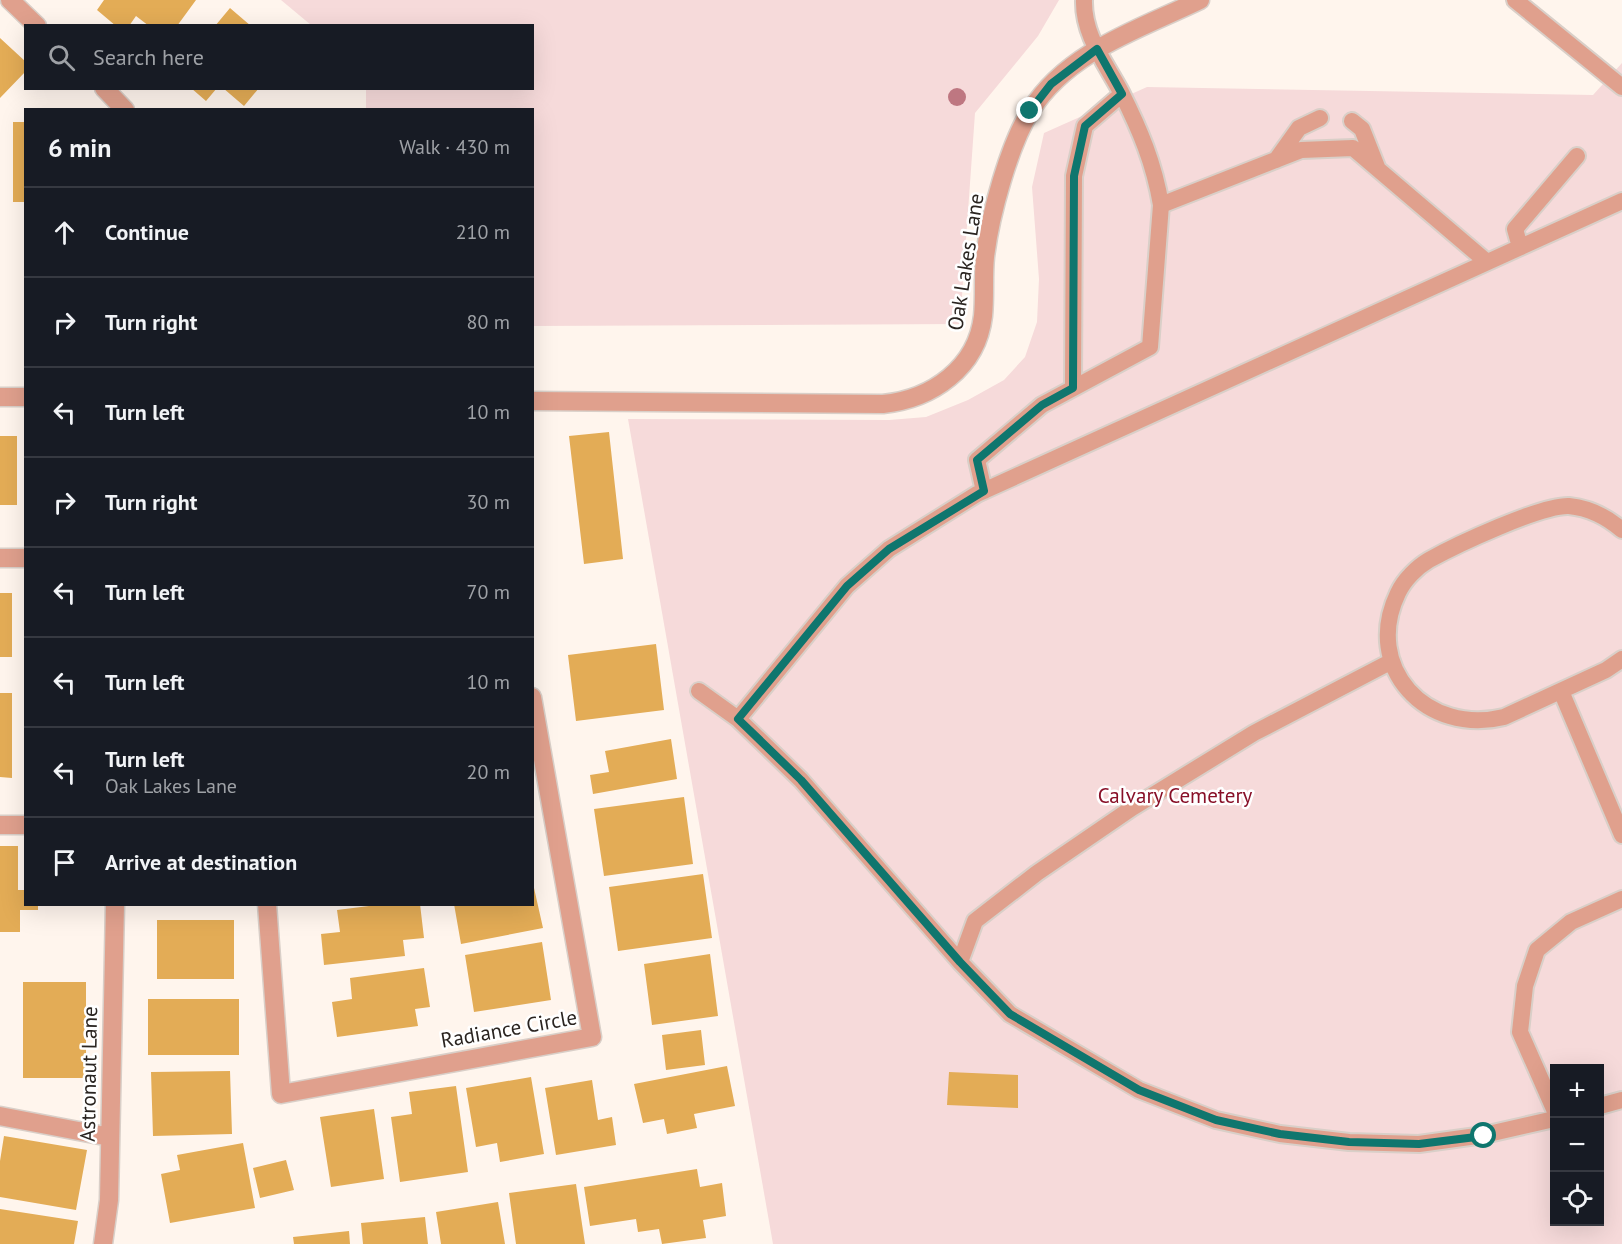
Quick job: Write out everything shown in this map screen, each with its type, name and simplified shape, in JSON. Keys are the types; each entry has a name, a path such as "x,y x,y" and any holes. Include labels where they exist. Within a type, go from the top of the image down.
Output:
{"street":[{"path":"10,0 35,24"},
{"name":"Oak Lakes Lane","path":"534,401 883,404 919,397 944,383 962,366 975,344 983,317 985,258 993,209 1030,111 1051,84 1097,49 1200,0"},
{"path":"106,90 122,108"},
{"path":"0,396 24,397"},
{"path":"0,558 24,558"},
{"name":"Radiance Circle","path":"267,906 281,1094 592,1037 534,708"},
{"path":"0,825 24,825"},
{"name":"Astronaut Lane","path":"103,1244 109,1200 115,906"},
{"path":"0,1116 110,1137"}],"lane":[{"path":"984,491 977,460 1042,405 1150,346 1161,205 1154,166 1122,94 1084,21 1084,0"},
{"path":"1515,0 1622,87"},
{"path":"1073,388 1074,176 1085,126 1122,94"},
{"path":"1276,160 1299,128 1320,118"},
{"path":"1352,121 1362,129 1377,168"},
{"path":"1161,205 1300,150 1353,148 1487,262"},
{"path":"1520,247 1515,229 1577,156"},
{"path":"738,719 847,586 889,549 984,491 1622,201"},
{"path":"1622,530 1596,512 1568,506 1539,510 1428,561 1410,576 1399,591 1390,616 1388,642 1392,661 1402,682 1418,701 1439,714 1462,721 1486,721 1504,717 1606,670 1622,658"},
{"path":"960,962 975,921 1037,873 1132,807 1254,733 1392,661"},
{"path":"699,692 738,719 801,780 960,962 1010,1014 1139,1090 1216,1120 1280,1134 1349,1142 1419,1144 1484,1136 1550,1120"},
{"path":"1561,692 1622,835"},
{"path":"1550,1100 1520,1032 1525,986 1537,950 1571,922 1622,899"},
{"path":"1604,1105 1622,1100"}],"green space":[{"path":"281,0 1059,0 1038,36 975,113 960,324 534,326 534,108 366,108 366,90 534,90 534,24 310,24"},
{"name":"Calvary Cemetery","path":"1622,63 1622,1244 773,1244 628,419 889,420 926,417 968,400 1004,380 1025,357 1037,322 1039,279 1032,187 1044,133 1147,87 1593,95"}],"building":[{"path":"104,0 196,0 178,24 146,24 136,16 130,24 114,24 97,10"},
{"path":"230,8 249,24 217,24"},
{"path":"0,38 24,60 24,73 0,98"},
{"path":"193,90 215,90 206,101"},
{"path":"225,90 257,90 244,106"},
{"path":"13,122 24,122 24,202 13,202"},
{"path":"609,432 623,559 584,564 569,436"},
{"path":"0,436 17,436 17,505 0,505"},
{"path":"0,593 12,593 12,657 0,657"},
{"path":"656,644 664,710 576,721 568,655"},
{"path":"0,693 12,693 12,778 0,777"},
{"path":"671,739 677,779 593,794 590,775 609,772 605,751"},
{"path":"684,797 693,864 604,876 594,809"},
{"path":"0,846 18,846 18,890 24,890 24,906 38,906 38,910 20,910 20,932 0,932"},
{"path":"703,874 712,938 618,951 609,887"},
{"path":"534,888 543,928 461,944 454,906 534,906"},
{"path":"369,906 420,906 424,938 403,940 405,956 324,965 321,934 340,932 337,910"},
{"path":"157,920 234,920 234,979 157,979"},
{"path":"542,942 551,1000 474,1012 465,955"},
{"path":"710,954 718,1016 652,1025 644,964"},
{"path":"424,968 430,1007 415,1009 418,1026 337,1037 332,1002 352,999 350,978"},
{"path":"23,982 86,982 86,1078 23,1078"},
{"path":"148,999 239,999 239,1055 148,1055"},
{"path":"701,1030 705,1065 666,1070 662,1035"},
{"path":"727,1066 735,1106 694,1114 697,1128 667,1134 664,1119 643,1123 634,1084"},
{"path":"230,1071 232,1134 153,1136 151,1072"},
{"path":"949,1072 1018,1075 1018,1108 947,1105"},
{"path":"531,1077 544,1154 500,1162 497,1143 476,1147 466,1088"},
{"path":"592,1080 598,1120 612,1117 616,1145 556,1155 545,1088"},
{"path":"456,1086 468,1172 400,1182 391,1117 412,1114 409,1092"},
{"path":"374,1109 384,1179 331,1187 320,1117"},
{"path":"4,1136 87,1150 76,1210 0,1197 0,1161"},
{"path":"243,1143 255,1208 170,1223 161,1174 180,1170 177,1155"},
{"path":"286,1160 294,1190 260,1198 253,1168"},
{"path":"697,1169 700,1187 722,1183 726,1216 703,1220 706,1238 662,1244 659,1229 638,1232 636,1219 590,1226 584,1187"},
{"path":"576,1184 585,1244 516,1244 509,1193"},
{"path":"498,1202 505,1244 441,1244 436,1212"},
{"path":"0,1209 78,1221 74,1244 0,1244"},
{"path":"425,1217 428,1244 363,1244 361,1223"},
{"path":"349,1231 350,1244 294,1244 293,1237"}],"route":[{"path":"1030,111 1051,84 1078,61 1097,49 1122,94 1085,126 1074,176 1073,388 1042,405 977,460 984,491 889,549 847,586 738,719 801,780 960,962 1010,1014 1139,1090 1216,1120 1280,1134 1349,1142 1419,1144 1484,1136"}]}
